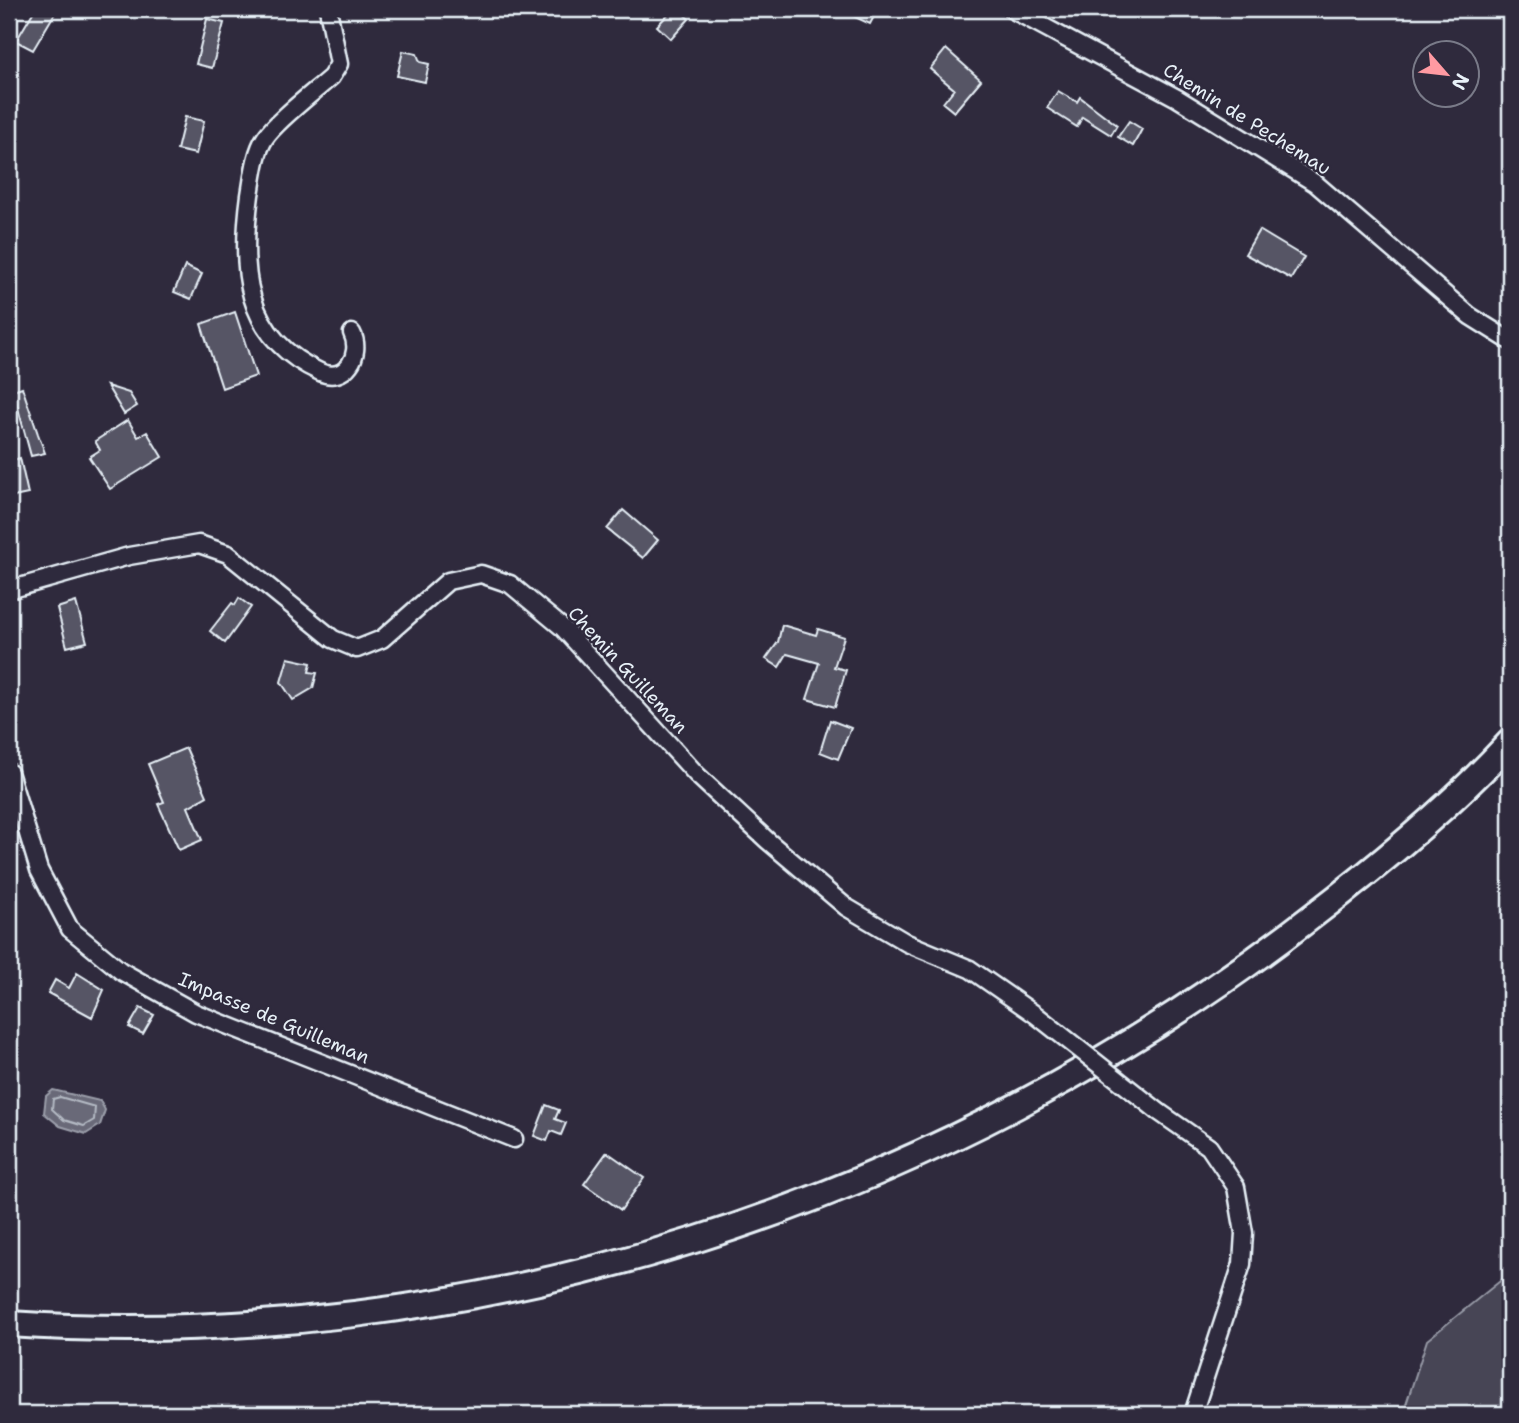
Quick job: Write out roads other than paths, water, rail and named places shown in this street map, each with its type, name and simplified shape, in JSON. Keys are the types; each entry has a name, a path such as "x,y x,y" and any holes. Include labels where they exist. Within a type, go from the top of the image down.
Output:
{"main road":[{"path":"9,1324 166,1330 273,1323 403,1307 550,1280 686,1243 818,1199 942,1145 1052,1088 1154,1029 1266,952 1393,854 1510,742"}],"street":[{"path":"328,9 340,64 331,76 264,138 254,173 247,215 246,280 254,309 267,328 288,353 308,367 325,375 335,375 347,369 356,354 357,342 352,333"},
{"name":"Chemin de Pechemau","path":"1011,9 1177,98 1315,183 1469,316 1510,341"},
{"name":"Chemin Guilleman","path":"9,590 128,556 199,544 228,554 333,639 358,649 382,639 448,582 481,574 510,584 563,628 698,776 768,841 846,907 907,943 970,969 1036,1015 1209,1147 1236,1188 1244,1233 1242,1264 1194,1414"},
{"name":"Impasse de Guilleman","path":"9,772 39,870 70,929 121,971 196,1013 514,1139"}],"water":[{"path":"53,1090 100,1101 105,1110 100,1125 86,1134 60,1126 44,1113 46,1096"}]}
